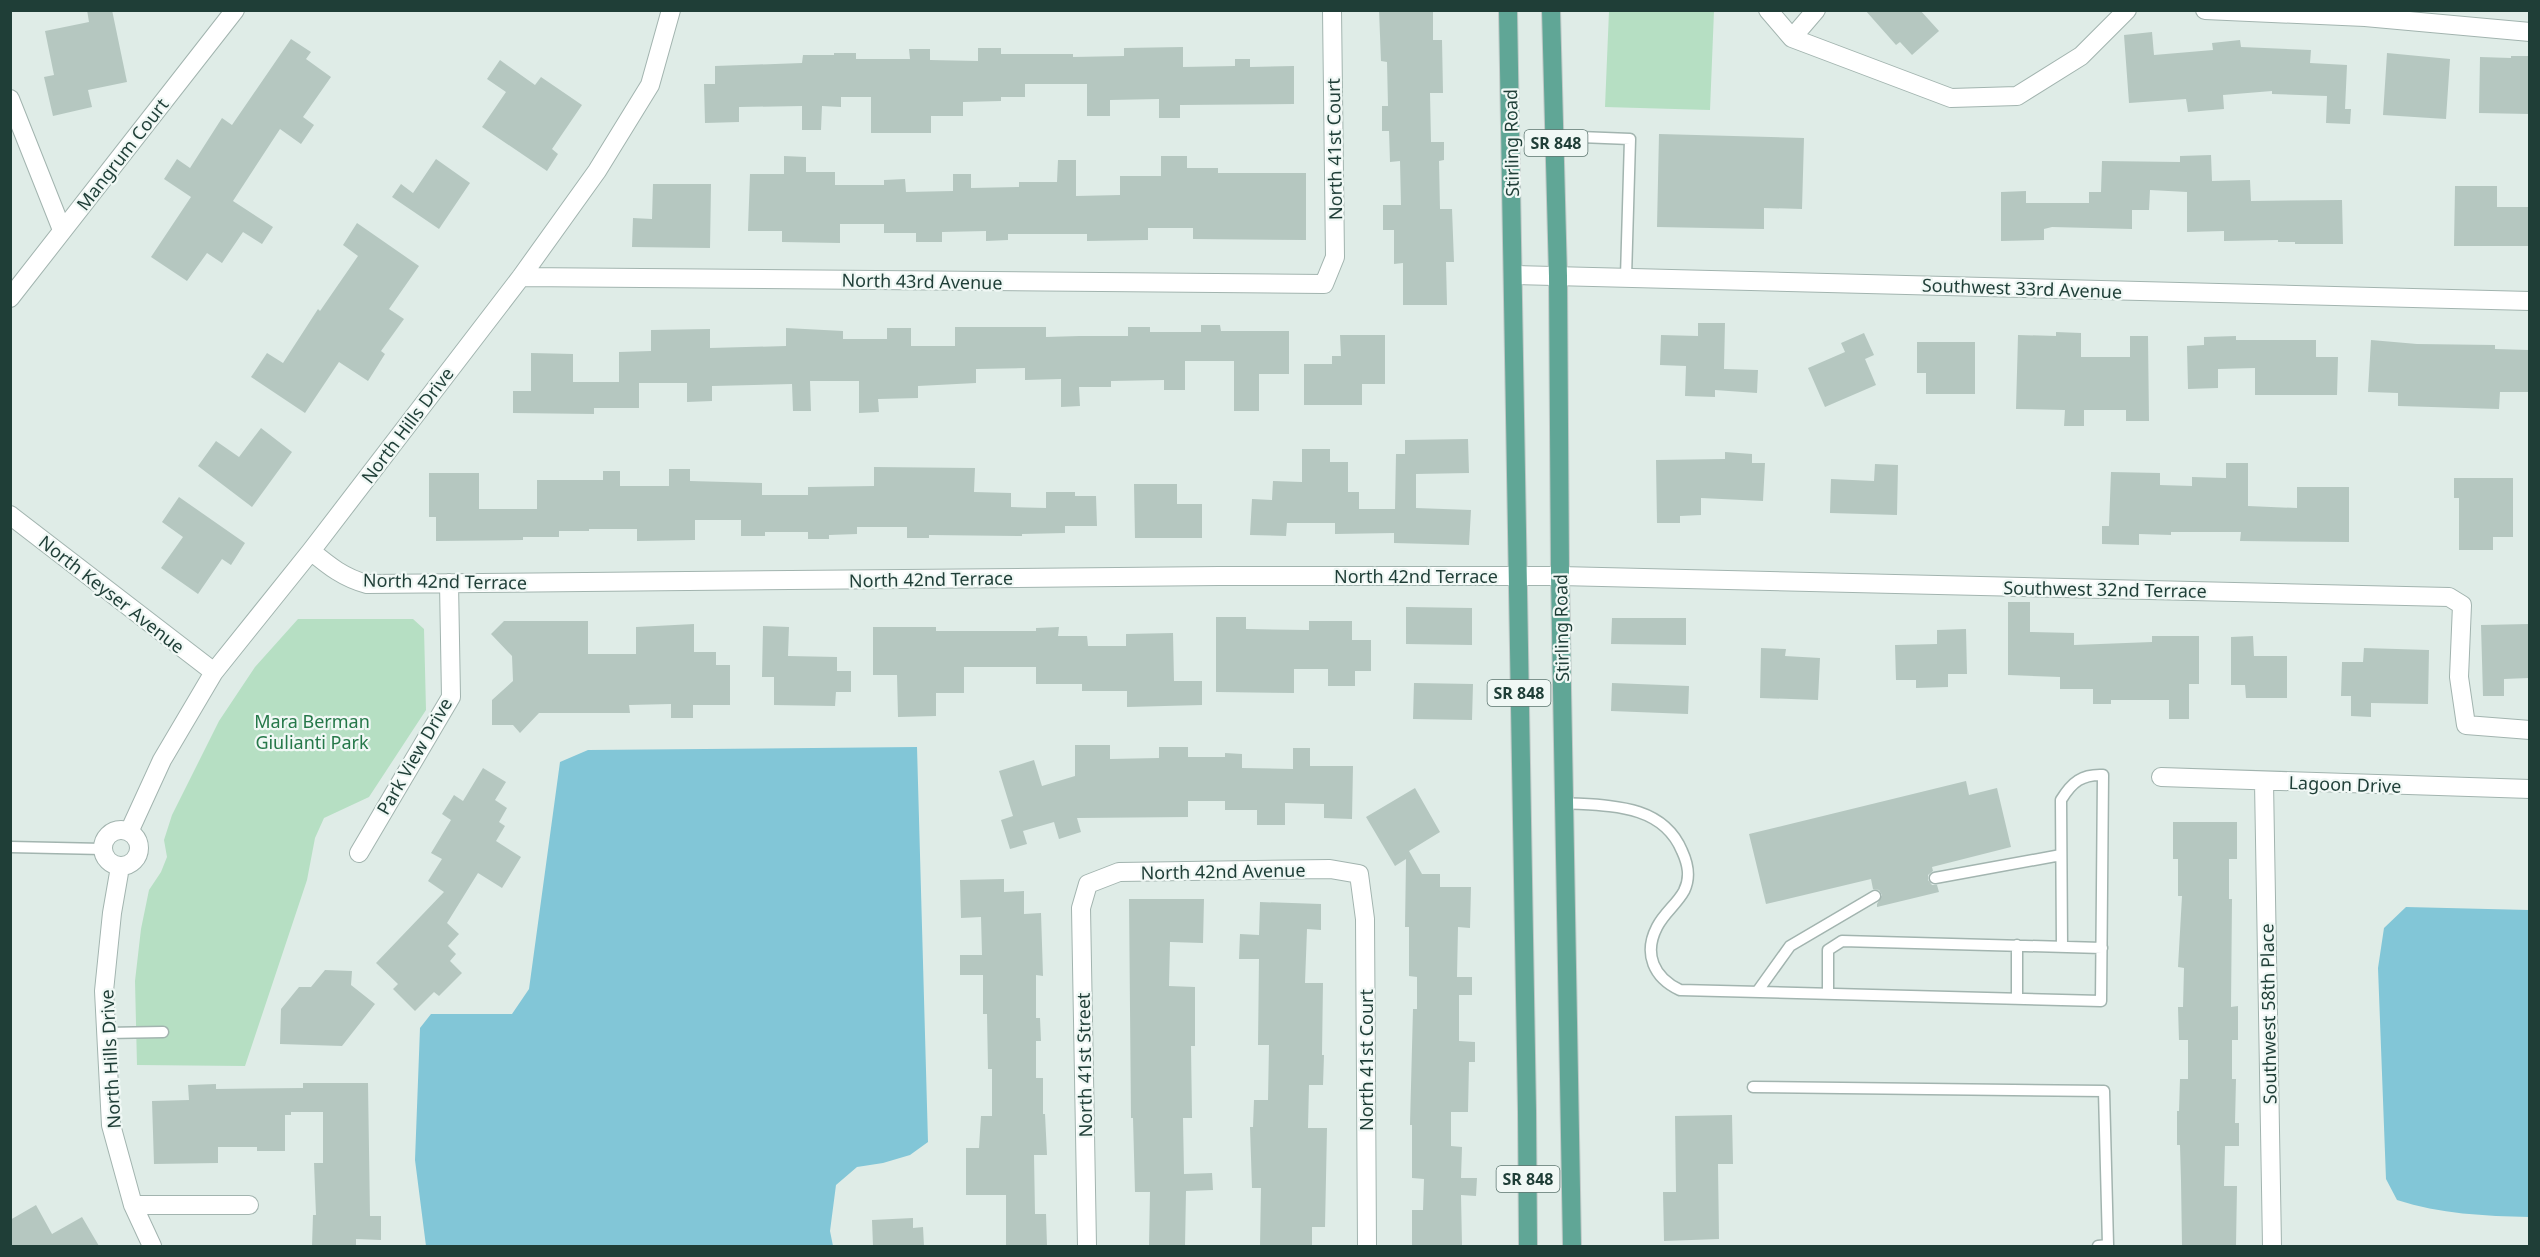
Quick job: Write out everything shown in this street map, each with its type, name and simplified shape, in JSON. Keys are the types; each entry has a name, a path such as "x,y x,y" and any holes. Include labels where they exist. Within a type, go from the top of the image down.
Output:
{"main road":[{"name":"Stirling Road","path":"1508,10 1528,1246"},
{"name":"Stirling Road","path":"1551,10 1558,276 1560,576 1572,1246"}],"street":[{"name":"Mangrum Court","path":"10,298 235,10"},
{"name":"North Hills Drive","path":"129,832 162,760 213,672 311,551 521,277 597,171 650,85 671,10"},
{"name":"North 41st Court","path":"1324,285 1335,257 1332,10"},
{"path":"1768,10 1792,38 1951,98 2017,96 2081,56 2127,10"},
{"path":"1792,38 1816,10"},
{"path":"2205,10 2365,14 2529,32"},
{"path":"10,99 62,230"},
{"name":"Southwest 33rd Avenue","path":"1514,275 2529,301"},
{"name":"North 43rd Avenue","path":"521,277 1324,285"},
{"name":"North Keyser Avenue","path":"10,515 213,672"},
{"name":"North 42nd Terrace","path":"311,551 331,568 351,580 368,584 1195,576 1560,576"},
{"name":"Southwest 32nd Terrace","path":"1560,576 2449,597 2462,605 2459,677 2466,725 2529,730"},
{"name":"Park View Drive","path":"359,853 451,697 449,583"},
{"name":"Lagoon Drive","path":"2161,777 2529,789"},
{"name":"Southwest 58th Place","path":"2264,782 2272,1246"},
{"path":"129,832 137,841 138,853 132,863 120,867 106,859 103,849 104,842 111,833 129,832"},
{"name":"North Hills Drive","path":"120,867 112,913 105,991 111,1125 133,1205 152,1246"},
{"name":"North 42nd Avenue","path":"1088,884 1119,872 1330,870 1359,874"},
{"name":"North 41st Court","path":"1359,874 1365,919 1367,1246"},
{"name":"North 41st Street","path":"1087,1246 1081,908 1088,884"},
{"path":"133,1205 249,1205"}],"lane":[{"path":"1555,136 1630,139 1626,277"},
{"path":"1564,802 1622,807 1647,814 1662,822 1678,839 1687,861 1689,875 1686,889 1657,926 1651,943 1650,959 1657,974 1667,984 1680,990 2101,1001 2103,775 2079,778 2061,800 2062,946"},
{"path":"10,847 103,849"},
{"path":"1935,878 2061,855"},
{"path":"1757,992 1790,946 1875,896"},
{"path":"1828,994 1828,950 1842,941 2102,948"},
{"path":"2017,945 2017,999"},
{"path":"106,1033 163,1032"},
{"path":"1754,1087 2104,1091 2108,1245 2098,1246"}],"green space":[{"path":"1609,11 1714,11 1710,110 1605,107"},
{"name":"Mara Berman Giulianti Park","path":"298,619 413,619 424,629 426,710 369,797 324,818 315,838 307,880 245,1066 137,1065 135,981 141,929 149,890 161,872 167,857 164,840 172,815 219,721 255,667"}],"water":[{"path":"917,747 928,1142 910,1155 883,1163 857,1167 836,1185 830,1231 833,1246 426,1246 415,1160 420,1028 431,1014 512,1014 529,989 560,762 588,750"},
{"path":"2406,907 2529,910 2529,1217 2463,1213 2413,1205 2397,1200 2386,1179 2378,968 2384,928"}],"building":[{"path":"87,10 112,10 127,82 88,90 92,107 53,116 44,77 54,75 45,31 89,22"},
{"path":"1379,10 1433,10 1433,40 1442,40 1443,93 1430,93 1431,142 1444,142 1444,160 1439,161 1440,209 1452,209 1454,262 1446,262 1447,305 1403,305 1403,263 1394,264 1394,230 1383,230 1383,205 1401,205 1400,161 1390,162 1389,131 1382,131 1382,106 1388,106 1387,62 1381,61"},
{"path":"1865,10 1920,10 1939,31 1912,55 1900,42 1896,45"},
{"path":"2152,32 2154,55 2213,50 2212,43 2240,40 2241,47 2311,50 2310,63 2347,65 2345,109 2351,109 2350,124 2326,123 2327,96 2272,94 2272,91 2223,95 2224,109 2188,112 2186,99 2129,103 2124,35"},
{"path":"291,39 311,52 306,59 331,77 303,117 314,125 301,144 280,129 233,201 273,227 262,244 243,232 222,263 207,253 187,281 151,257 191,197 164,179 177,159 190,168 222,118 232,125"},
{"path":"1183,47 1183,67 1235,66 1235,59 1250,59 1250,67 1294,66 1294,104 1180,105 1180,118 1159,118 1159,99 1110,100 1110,116 1087,116 1087,84 1025,84 1025,97 1001,97 1001,101 963,102 963,116 931,116 931,133 871,133 871,97 841,97 841,107 822,106 821,130 802,130 802,106 739,107 739,122 705,123 704,84 715,84 715,66 802,63 803,55 834,55 834,53 856,53 856,59 910,59 909,49 930,49 930,60 978,61 978,48 1001,48 1001,54 1073,54 1073,57 1124,56 1124,48"},
{"path":"2387,53 2450,59 2446,119 2383,115"},
{"path":"2511,56 2529,56 2529,114 2479,113 2480,57 2511,58"},
{"path":"500,60 535,85 541,77 582,105 552,149 558,154 547,171 482,127 506,92 487,79"},
{"path":"1659,134 1804,138 1802,209 1764,208 1764,229 1657,227"},
{"path":"2211,155 2212,181 2250,180 2251,201 2342,200 2343,244 2295,244 2295,242 2278,242 2278,240 2224,241 2224,231 2187,232 2187,192 2150,190 2149,210 2132,210 2132,229 2052,227 2044,229 2044,240 2001,241 2001,192 2026,191 2026,203 2089,203 2089,192 2101,192 2102,161 2180,162 2180,156"},
{"path":"784,156 806,157 806,172 835,172 835,185 884,185 884,180 905,179 906,192 953,191 953,174 971,174 971,188 1019,187 1019,182 1057,182 1058,160 1076,160 1076,196 1120,195 1120,176 1161,176 1161,156 1187,156 1187,168 1218,168 1218,173 1306,173 1306,240 1193,239 1193,228 1148,228 1148,240 1087,241 1087,234 1008,234 1008,240 986,241 986,231 942,232 942,242 916,242 916,233 884,233 884,224 840,224 840,243 782,242 782,231 748,231 750,174 784,174"},
{"path":"436,159 470,183 439,229 392,197 401,184 413,193"},
{"path":"653,184 711,184 710,248 632,247 633,218 652,219"},
{"path":"2455,186 2497,186 2497,207 2529,207 2529,246 2454,246"},
{"path":"357,223 419,266 389,309 404,319 381,351 385,354 368,381 339,362 305,413 251,377 267,353 283,363 318,309 320,311 358,256 343,245"},
{"path":"1698,323 1725,323 1724,369 1758,370 1757,393 1715,390 1715,397 1685,396 1686,366 1660,365 1661,335 1698,336"},
{"path":"1201,325 1220,325 1221,331 1289,331 1289,374 1259,374 1259,411 1234,411 1234,361 1185,361 1185,390 1164,390 1164,380 1111,381 1111,387 1079,387 1080,406 1061,407 1061,379 1025,380 1025,368 976,369 976,383 918,386 918,398 878,399 879,412 859,413 859,381 810,381 811,411 793,411 792,384 712,386 712,401 687,402 687,383 639,383 639,408 594,408 594,414 513,413 513,391 531,391 531,353 573,354 573,382 619,382 619,352 651,351 651,330 710,329 710,348 786,346 786,328 843,331 843,339 887,339 887,328 911,328 911,346 955,346 955,327 1046,327 1046,337 1128,336 1128,327 1150,327 1150,332 1201,332"},
{"path":"2056,332 2081,333 2081,357 2130,357 2130,336 2148,336 2149,421 2126,421 2126,410 2084,410 2084,426 2064,426 2065,410 2016,409 2018,335 2056,336"},
{"path":"1864,333 1874,355 1865,359 1876,385 1825,407 1808,368 1845,352 1841,343"},
{"path":"1340,335 1385,335 1385,384 1362,384 1362,405 1304,405 1304,364 1332,364 1332,356 1341,356"},
{"path":"2236,336 2236,340 2316,340 2316,357 2338,357 2337,395 2255,395 2255,368 2218,369 2218,388 2188,389 2187,346 2204,345 2204,337"},
{"path":"2371,340 2417,344 2495,345 2495,349 2529,350 2529,392 2500,392 2499,409 2398,406 2398,393 2368,392"},
{"path":"1917,342 1975,342 1975,394 1926,394 1926,373 1917,373"},
{"path":"261,428 292,452 252,507 198,466 216,441 239,457"},
{"path":"1468,439 1469,473 1416,474 1416,508 1471,510 1469,545 1394,543 1394,533 1335,534 1335,523 1287,523 1286,536 1250,535 1252,499 1272,500 1273,481 1302,482 1302,449 1330,449 1330,462 1348,462 1348,492 1359,492 1359,509 1395,509 1396,454 1405,454 1405,440"},
{"path":"1725,452 1752,454 1752,463 1765,463 1763,501 1701,498 1701,515 1680,516 1680,523 1657,523 1656,460 1725,459"},
{"path":"2226,463 2248,463 2248,506 2297,508 2297,487 2349,487 2349,542 2240,541 2241,532 2171,532 2171,535 2139,534 2139,545 2102,544 2102,526 2109,526 2111,472 2160,473 2160,485 2192,486 2192,477 2226,478"},
{"path":"1875,464 1898,465 1897,515 1830,513 1831,479 1874,481"},
{"path":"874,467 975,468 974,492 1011,493 1011,507 1046,508 1046,492 1075,492 1075,496 1096,496 1097,526 1065,526 1065,533 1022,534 1022,536 929,535 929,538 907,538 907,527 857,527 857,534 829,535 829,539 808,539 808,532 765,532 765,536 741,536 741,520 695,520 695,540 637,541 637,529 589,529 589,531 559,531 559,537 523,537 523,540 436,541 436,517 429,517 429,473 479,473 479,509 537,509 537,480 603,480 603,471 620,471 620,486 669,486 669,469 690,469 690,481 762,483 762,495 808,495 808,487 874,486"},
{"path":"2454,478 2513,478 2513,537 2493,537 2493,550 2459,550 2459,498 2454,498"},
{"path":"1134,484 1177,484 1177,504 1202,504 1202,538 1135,538"},
{"path":"179,497 245,543 231,565 222,559 198,594 161,568 183,537 162,522"},
{"path":"2008,602 2030,602 2030,632 2074,633 2074,645 2152,642 2152,636 2199,636 2199,684 2189,684 2189,719 2169,719 2169,700 2111,700 2111,704 2093,704 2093,689 2060,689 2060,677 2008,675"},
{"path":"1406,607 1472,608 1472,645 1406,644"},
{"path":"1216,617 1246,617 1246,629 1309,630 1309,621 1352,621 1352,640 1371,640 1371,671 1355,671 1355,686 1328,686 1328,669 1294,669 1294,693 1216,692"},
{"path":"1612,618 1686,618 1686,645 1611,644"},
{"path":"504,621 588,621 588,654 636,654 636,627 694,624 694,652 716,652 716,665 730,665 730,705 693,705 693,718 671,718 671,704 629,705 630,713 539,713 520,733 513,725 492,725 492,700 513,681 512,656 491,634"},
{"path":"2529,624 2529,678 2504,679 2504,696 2483,696 2481,625"},
{"path":"763,626 789,627 788,656 837,657 837,671 851,671 851,692 836,692 835,706 774,705 774,677 762,677"},
{"path":"873,627 936,627 936,631 1036,631 1036,628 1059,627 1058,636 1087,636 1088,646 1126,646 1126,634 1173,633 1174,681 1202,681 1202,705 1127,707 1127,691 1082,691 1082,684 1036,684 1036,667 964,667 964,693 936,693 936,716 898,717 897,675 873,675"},
{"path":"1966,629 1967,674 1948,674 1948,687 1916,688 1916,680 1896,680 1895,645 1937,644 1937,630"},
{"path":"2253,636 2254,656 2287,656 2287,698 2246,698 2245,685 2231,685 2231,637"},
{"path":"1761,648 1786,649 1785,656 1820,658 1818,700 1760,698"},
{"path":"2364,648 2429,650 2428,704 2371,703 2371,717 2351,716 2351,696 2341,696 2342,662 2363,662"},
{"path":"1414,683 1473,684 1472,720 1413,719"},
{"path":"1612,683 1689,686 1688,714 1611,711"},
{"path":"1075,745 1110,745 1110,759 1159,758 1159,747 1188,747 1188,757 1225,757 1225,753 1242,754 1242,768 1293,769 1293,748 1310,748 1310,766 1353,766 1352,819 1324,818 1324,804 1285,803 1285,825 1257,825 1257,810 1225,810 1225,801 1188,801 1188,817 1077,818 1081,832 1059,839 1054,822 1023,831 1027,844 1010,849 1001,820 1013,816 999,771 1034,760 1042,786 1075,776"},
{"path":"483,768 506,782 495,800 507,808 499,822 505,826 496,841 521,857 502,888 478,873 447,923 459,934 448,946 456,954 450,961 462,973 439,996 434,992 415,1011 393,989 398,984 376,963 444,892 428,881 442,859 431,853 451,820 442,814 454,795 463,801"},
{"path":"1966,781 1969,795 1997,788 2011,847 1932,867 1933,871 1928,875 1928,880 1932,885 1937,885 1939,892 1877,907 1882,895 1879,890 1873,889 1871,879 1766,904 1749,834"},
{"path":"1415,788 1440,832 1409,851 1422,874 1440,874 1440,887 1471,887 1470,928 1458,927 1457,977 1472,977 1472,995 1459,995 1459,1041 1475,1042 1475,1062 1469,1062 1468,1112 1451,1112 1451,1146 1462,1147 1461,1178 1477,1178 1476,1196 1461,1195 1462,1246 1412,1246 1412,1210 1423,1210 1424,1179 1412,1178 1412,1125 1410,1125 1413,1009 1417,1009 1417,977 1409,976 1409,927 1405,927 1406,859 1395,866 1366,817"},
{"path":"2173,822 2237,822 2237,859 2229,859 2229,899 2232,899 2231,1007 2238,1006 2238,1040 2232,1040 2232,1079 2236,1079 2235,1123 2239,1123 2239,1146 2225,1146 2224,1186 2237,1186 2236,1246 2182,1246 2177,1111 2179,1111 2180,1079 2188,1079 2188,1040 2179,1040 2178,1007 2183,1007 2184,968 2178,967 2182,896 2178,896 2178,859 2173,859"},
{"path":"1004,879 1004,892 1024,891 1024,914 1041,913 1043,976 1036,975 1036,1018 1040,1018 1041,1041 1036,1041 1036,1078 1043,1078 1043,1114 1045,1114 1047,1155 1034,1155 1035,1214 1046,1214 1047,1246 1006,1246 1006,1195 966,1195 966,1148 979,1148 981,1116 992,1116 992,1069 988,1069 987,1014 983,1014 983,975 960,975 960,955 982,955 981,917 961,918 960,880"},
{"path":"1129,899 1204,899 1203,943 1170,942 1169,986 1195,987 1195,1046 1191,1046 1192,1118 1183,1118 1184,1174 1212,1173 1213,1190 1186,1191 1185,1246 1149,1246 1150,1192 1135,1192 1133,1118 1131,1118"},
{"path":"1260,902 1321,904 1321,930 1307,929 1305,983 1323,983 1323,1085 1309,1085 1308,1128 1327,1128 1325,1227 1312,1227 1312,1246 1260,1246 1261,1188 1252,1188 1250,1127 1253,1127 1254,1100 1268,1100 1269,1045 1258,1045 1259,959 1239,959 1240,934 1259,935"},
{"path":"325,970 352,971 351,985 375,1004 342,1046 280,1044 281,1009 299,987 311,987"},
{"path":"303,1083 368,1083 370,1216 381,1216 381,1240 356,1239 356,1246 312,1246 313,1215 316,1215 314,1163 323,1163 323,1112 291,1112 291,1115 285,1115 285,1151 257,1151 257,1147 218,1147 218,1163 154,1164 152,1101 189,1100 188,1085 216,1084 216,1089 303,1088"},
{"path":"1732,1115 1733,1164 1718,1164 1719,1239 1664,1241 1663,1192 1676,1192 1675,1116"},
{"path":"36,1205 52,1234 82,1217 99,1246 10,1246 10,1220"},
{"path":"913,1218 913,1228 923,1227 924,1246 873,1246 872,1220"}]}
